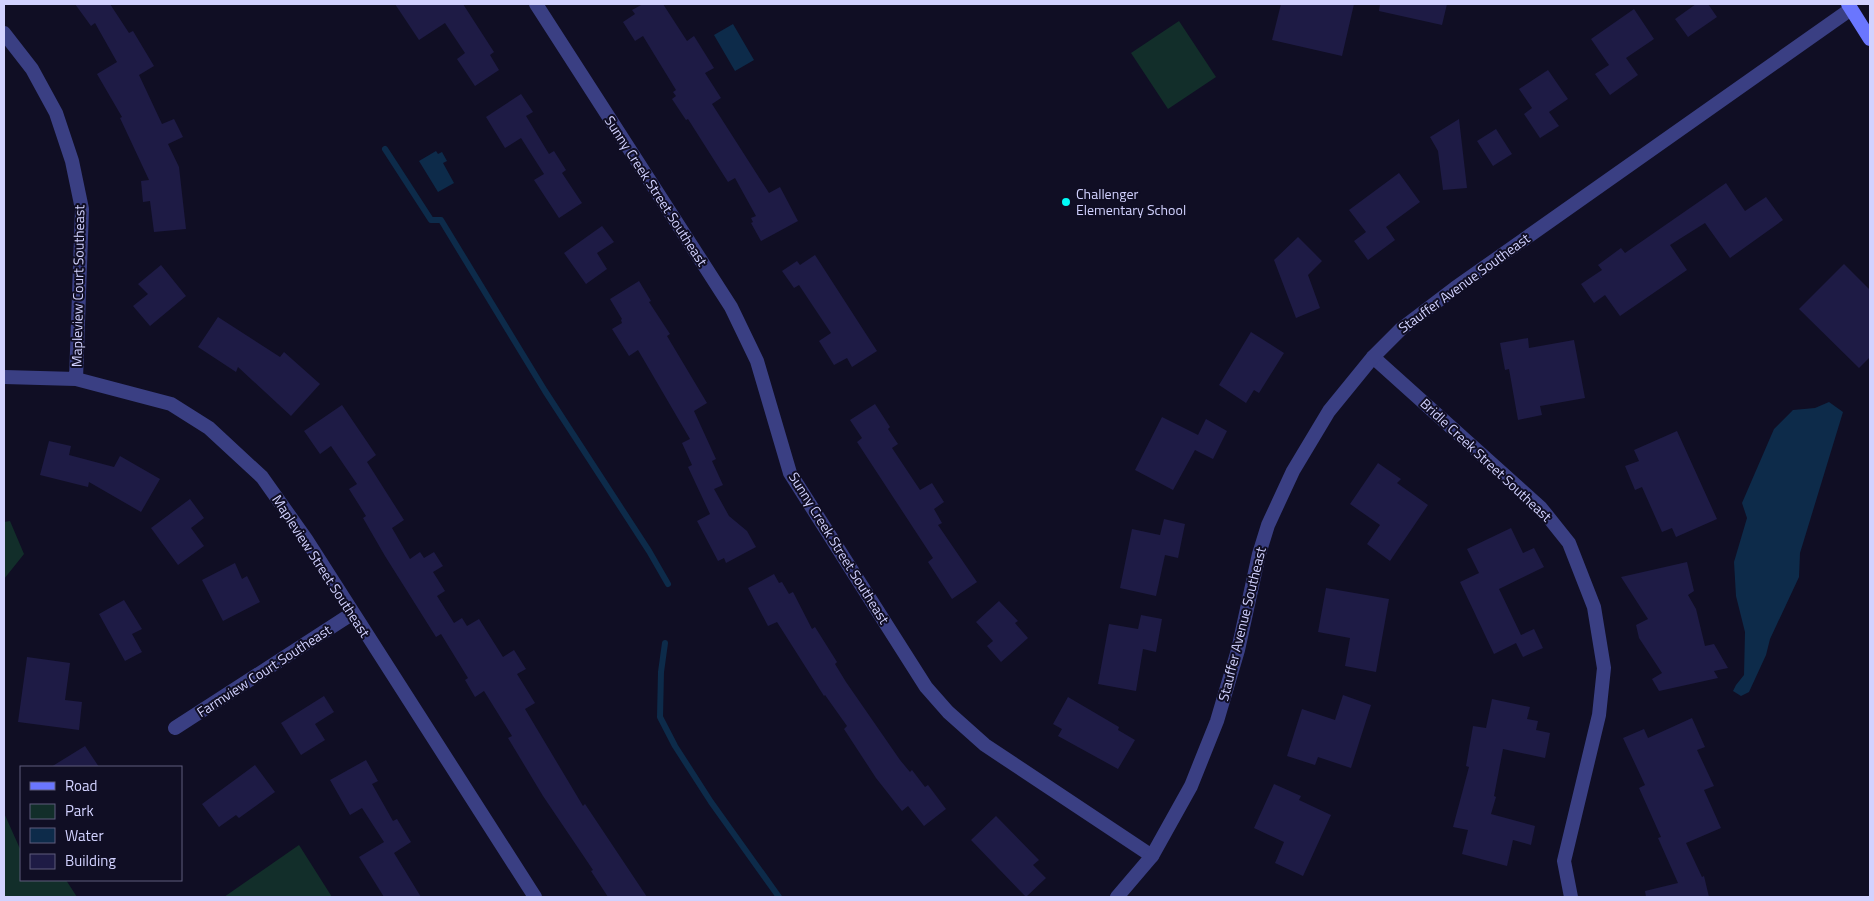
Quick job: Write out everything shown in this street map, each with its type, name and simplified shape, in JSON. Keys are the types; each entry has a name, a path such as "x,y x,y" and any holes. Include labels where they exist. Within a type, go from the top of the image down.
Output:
{"main road":[{"path":"1853,5 1870,39"}],"street":[{"name":"Sunny Creek Street Southeast","path":"536,4 731,307 757,361 790,473 926,687 948,712 985,745 1152,856"},
{"name":"Stauffer Avenue Southeast","path":"1117,897 1152,856 1191,786 1217,720 1238,650 1258,554 1268,525 1288,480 1336,401 1373,357 1401,329 1455,288 1853,5"},
{"name":"Mapleview Court Southeast","path":"4,33 32,70 56,113 72,161 82,209 76,379"},
{"name":"Bridle Creek Street Southeast","path":"1373,357 1541,508 1569,543 1594,607 1604,668 1599,715 1564,861 1571,897"},
{"name":"Mapleview Street Southeast","path":"4,377 76,379 171,404 209,428 262,477 306,539 535,897"},
{"name":"Farmview Court Southeast","path":"175,728 353,613"}],"green space":[{"path":"1179,21 1216,77 1168,109 1131,53"},
{"path":"10,521 24,554 4,579 4,522"},
{"path":"4,813 20,849 20,881 67,881 77,897 4,897"},
{"path":"299,845 332,897 224,897"}],"water":[{"path":"733,24 754,60 735,71 714,35"},
{"path":"436,151 438,154 442,152 447,161 443,163 454,183 438,192 419,161"},
{"path":"1829,402 1843,412 1800,553 1799,577 1770,639 1766,655 1749,692 1741,696 1733,691 1744,675 1745,632 1736,596 1734,562 1747,518 1742,503 1774,429 1793,410 1815,408"}],"building":[{"path":"75,4 110,4 129,33 133,31 154,66 139,75 162,124 174,119 183,137 168,144 179,167 186,229 154,232 150,201 143,202 141,181 149,180 120,118 122,117 97,74 117,62 95,23 91,26"},
{"path":"395,4 463,4 494,52 490,55 499,70 475,86 457,59 465,53 445,23 419,40"},
{"path":"643,4 663,4 687,41 694,36 714,68 705,73 721,98 712,104 769,193 780,187 798,221 761,241 751,223 753,222 751,218 756,216 735,178 728,182 688,119 686,120 672,99 676,96 673,92 676,90 643,36 635,41 623,22 635,14 632,10"},
{"path":"1281,4 1354,4 1342,56 1272,40"},
{"path":"1380,4 1447,4 1442,25 1379,11"},
{"path":"1696,4 1708,4 1717,17 1688,37 1675,19"},
{"path":"1634,9 1654,39 1626,58 1638,75 1610,95 1595,74 1609,65 1591,39"},
{"path":"1548,70 1568,99 1549,112 1559,126 1540,138 1524,114 1532,108 1519,89"},
{"path":"521,94 533,112 526,116 549,154 554,151 566,170 562,173 582,203 559,218 534,180 544,174 521,138 505,148 486,117"},
{"path":"1459,119 1467,188 1443,190 1438,151 1430,137"},
{"path":"1496,129 1512,154 1493,166 1477,141"},
{"path":"1399,173 1420,202 1386,227 1395,240 1368,260 1354,241 1366,232 1349,210"},
{"path":"1726,183 1745,211 1766,197 1783,220 1730,258 1705,223 1670,245 1687,270 1620,316 1605,295 1594,303 1581,284 1602,270 1598,265 1621,248 1625,253"},
{"path":"602,226 614,242 597,253 607,269 586,284 564,253"},
{"path":"1298,237 1322,261 1308,275 1320,308 1296,318 1274,260"},
{"path":"815,255 877,351 852,367 847,358 834,365 819,341 831,333 799,285 794,288 782,271 797,261 800,265"},
{"path":"1844,264 1870,290 1870,357 1859,368 1799,309"},
{"path":"161,265 186,296 150,326 133,306 148,294 138,284"},
{"path":"639,281 651,301 649,302 670,334 667,336 707,403 694,411 716,459 712,461 723,485 714,489 729,516 747,531 756,547 726,563 724,558 718,561 697,521 710,514 688,467 692,465 682,443 690,439 638,350 629,356 612,329 622,323 622,319 610,299"},
{"path":"218,317 280,357 284,352 320,384 291,416 238,367 236,372 198,347"},
{"path":"1251,332 1284,353 1259,393 1254,390 1246,403 1219,385"},
{"path":"1528,338 1529,348 1574,340 1585,398 1540,406 1542,415 1518,420 1509,369 1505,370 1500,343"},
{"path":"875,404 890,427 888,429 898,444 892,448 920,490 932,483 944,502 934,509 942,523 938,525 977,582 952,599 928,562 933,558 857,442 862,438 850,420"},
{"path":"342,405 376,455 367,462 404,520 392,528 410,559 420,552 424,558 434,552 443,566 433,572 445,591 437,596 454,623 462,618 467,626 479,619 503,657 514,650 526,669 517,674 535,703 525,709 583,806 585,804 647,897 608,897 591,871 593,870 543,796 508,738 512,736 484,691 475,697 465,680 468,678 441,634 436,637 385,556 363,518 366,516 349,489 357,484 331,446 320,454 304,431"},
{"path":"1162,417 1198,435 1206,419 1227,431 1213,459 1195,450 1173,490 1135,470"},
{"path":"1677,431 1717,519 1676,537 1672,528 1662,532 1642,487 1635,490 1625,466 1639,461 1634,450"},
{"path":"49,441 71,446 69,455 114,467 120,456 160,479 141,512 89,482 88,487 40,475"},
{"path":"1378,463 1401,479 1397,483 1428,505 1390,561 1367,544 1380,525 1350,504"},
{"path":"190,499 204,518 191,528 204,546 178,565 151,528"},
{"path":"1164,519 1185,524 1178,558 1165,555 1156,596 1120,588 1132,529 1160,535"},
{"path":"1511,528 1523,553 1534,548 1544,567 1499,589 1521,635 1534,629 1543,648 1523,657 1516,643 1494,654 1460,582 1479,573 1467,549"},
{"path":"1687,562 1694,591 1688,595 1696,609 1705,646 1714,644 1728,668 1714,671 1718,678 1659,691 1652,679 1662,673 1639,638 1636,625 1648,619 1621,577"},
{"path":"235,563 242,579 247,576 260,602 223,621 202,580"},
{"path":"774,574 779,583 782,582 789,594 793,592 812,629 815,627 837,662 835,664 846,682 900,760 910,772 912,770 925,787 928,785 946,809 924,826 908,806 902,811 876,778 844,729 847,726 824,696 777,622 768,626 748,588"},
{"path":"1326,588 1389,599 1376,672 1345,666 1350,638 1318,632"},
{"path":"124,600 142,629 132,634 142,652 125,661 99,614"},
{"path":"999,601 1018,621 1015,623 1028,638 1001,662 987,646 993,641 976,622"},
{"path":"1141,615 1162,619 1156,652 1143,649 1136,691 1098,684 1109,624 1138,629"},
{"path":"27,657 70,663 65,700 82,702 79,730 18,722"},
{"path":"1343,695 1371,705 1351,768 1318,757 1315,765 1287,756 1302,709 1335,720"},
{"path":"324,696 334,712 315,724 325,740 301,755 281,723"},
{"path":"1068,697 1119,727 1118,730 1135,740 1118,769 1058,736 1062,729 1053,724"},
{"path":"1492,699 1530,707 1527,719 1538,721 1536,730 1550,733 1545,758 1503,749 1494,796 1496,797 1491,814 1535,826 1531,845 1513,840 1507,866 1462,854 1468,830 1453,827 1469,767 1466,766 1473,726 1486,728"},
{"path":"1692,718 1705,747 1697,750 1714,786 1704,790 1721,828 1686,843 1702,877 1704,876 1709,897 1646,897 1645,891 1678,883 1658,838 1661,837 1639,788 1645,785 1623,738 1644,729 1648,738"},
{"path":"85,746 98,766 53,766"},
{"path":"366,760 378,781 372,784 393,821 397,819 411,842 394,853 421,897 384,897 359,857 384,842 362,808 350,815 330,780"},
{"path":"255,765 275,792 239,818 236,815 219,827 202,804"},
{"path":"1274,784 1301,796 1299,800 1331,815 1303,876 1275,863 1284,842 1254,828"},
{"path":"996,816 1039,860 1033,865 1046,878 1026,897 971,840"}],"waterway":[{"path":"385,149 431,220 441,220 545,391 649,551 668,584"},
{"path":"665,643 661,672 660,717 675,746 711,802 779,897"}],"place":[{"name":"Challenger Elementary School","path":"1066,202"}]}
